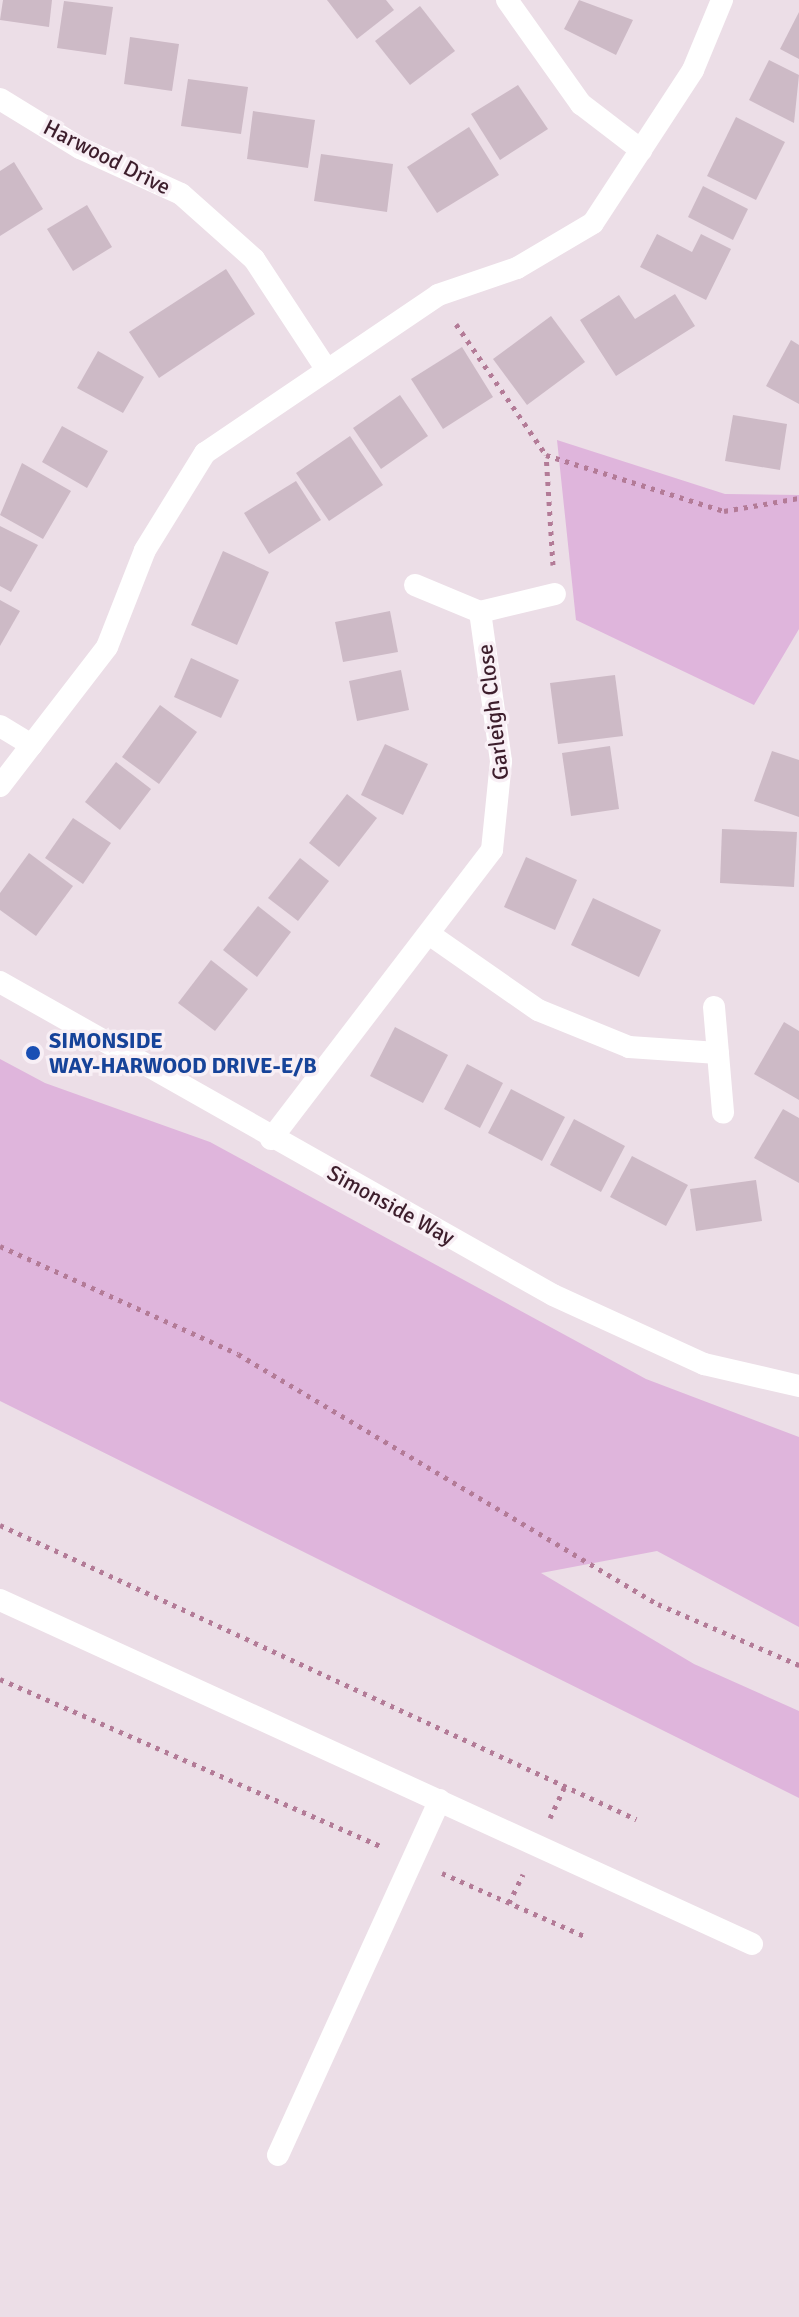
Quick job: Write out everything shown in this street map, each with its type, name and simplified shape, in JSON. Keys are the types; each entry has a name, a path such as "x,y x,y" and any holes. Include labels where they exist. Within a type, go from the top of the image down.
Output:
{"street":[{"path":"507,0 581,104 641,150"},
{"path":"0,786 107,647 145,550 205,453 438,295 517,268 593,223 693,70 722,0"},
{"name":"Harwood Drive","path":"0,99 80,148 181,194 254,259 327,370"},
{"name":"Garleigh Close","path":"415,585 480,612 555,594"},
{"name":"Garleigh Close","path":"271,1139 492,850 502,805 480,612"},
{"path":"0,726 32,745"},
{"path":"429,934 551,1016 629,1047 718,1053"},
{"name":"Simonside Way","path":"0,982 271,1139 553,1295 704,1364 799,1386"},
{"path":"714,1007 723,1113"},
{"path":"0,1600 752,1944"},
{"path":"278,2155 440,1800"}],"path":[{"path":"438,295 546,455 555,594"},
{"path":"546,455 724,511 799,498"},
{"path":"0,1246 238,1354 658,1604 799,1665"},
{"path":"0,1525 636,1819"},
{"path":"0,1679 584,1936"}],"shaded area":[{"path":"557,440 725,494 799,495 799,629 754,705 576,620"},
{"path":"0,1059 45,1083 210,1142 646,1379 799,1437 799,1627 657,1551 541,1573 694,1664 799,1711 799,1798 0,1401"}],"building":[{"path":"3,0 52,0 49,27 0,20"},
{"path":"327,0 386,0 394,10 357,39"},
{"path":"579,0 633,20 616,55 564,29"},
{"path":"64,1 113,7 106,55 57,48"},
{"path":"420,6 455,51 410,85 375,41"},
{"path":"799,12 799,59 780,49"},
{"path":"130,37 179,44 172,91 124,84"},
{"path":"769,60 799,75 794,123 749,100"},
{"path":"188,79 248,87 241,134 181,126"},
{"path":"518,85 548,129 500,160 471,114"},
{"path":"253,111 315,120 308,168 247,159"},
{"path":"736,117 785,142 756,200 707,176"},
{"path":"469,127 499,175 437,213 407,167"},
{"path":"321,154 393,164 387,212 314,201"},
{"path":"14,162 43,209 0,236 0,171"},
{"path":"703,186 748,209 733,240 688,217"},
{"path":"87,205 112,247 73,271 47,229"},
{"path":"657,234 692,252 701,234 731,249 706,300 640,267"},
{"path":"226,269 255,314 159,378 129,332"},
{"path":"675,294 695,326 616,376 580,320 619,295 635,319"},
{"path":"551,316 585,362 527,405 493,359"},
{"path":"791,340 799,345 799,404 766,386"},
{"path":"462,347 493,397 443,429 411,379"},
{"path":"98,351 144,377 123,413 77,388"},
{"path":"400,395 428,436 381,469 353,428"},
{"path":"733,415 787,424 780,470 725,461"},
{"path":"62,426 108,451 87,488 42,462"},
{"path":"350,436 383,485 329,521 296,473"},
{"path":"22,463 71,491 43,539 0,515"},
{"path":"296,481 321,520 269,554 244,513"},
{"path":"0,526 38,545 11,592 0,586"},
{"path":"223,551 269,572 237,645 191,625"},
{"path":"0,600 20,611 0,646"},
{"path":"390,611 398,652 343,662 335,622"},
{"path":"191,658 239,680 221,718 174,697"},
{"path":"401,670 409,710 357,721 349,681"},
{"path":"615,675 623,736 558,744 550,683"},
{"path":"160,705 197,732 159,784 122,757"},
{"path":"385,744 428,764 403,815 361,795"},
{"path":"610,746 619,809 571,816 562,753"},
{"path":"772,751 799,760 799,817 754,801"},
{"path":"116,762 151,789 120,830 85,802"},
{"path":"347,794 377,818 339,867 309,843"},
{"path":"73,818 111,843 83,884 45,858"},
{"path":"722,829 797,832 794,887 720,883"},
{"path":"29,853 73,886 36,936 0,910 0,893"},
{"path":"526,857 577,880 555,930 504,907"},
{"path":"300,858 329,881 298,921 268,898"},
{"path":"593,898 661,930 639,977 571,945"},
{"path":"258,906 291,932 257,977 223,950"},
{"path":"211,960 248,989 215,1031 178,1003"},
{"path":"784,1022 799,1031 799,1100 754,1074"},
{"path":"395,1027 448,1055 423,1103 370,1076"},
{"path":"467,1064 503,1083 480,1128 444,1109"},
{"path":"511,1089 565,1117 542,1161 488,1133"},
{"path":"783,1109 799,1118 799,1183 754,1158"},
{"path":"574,1119 625,1146 601,1192 550,1165"},
{"path":"632,1156 688,1185 666,1226 610,1197"},
{"path":"756,1180 762,1221 696,1231 690,1189"}],"place":[{"name":"SIMONSIDE WAY-HARWOOD DRIVE-E/B","path":"33,1053"}]}
